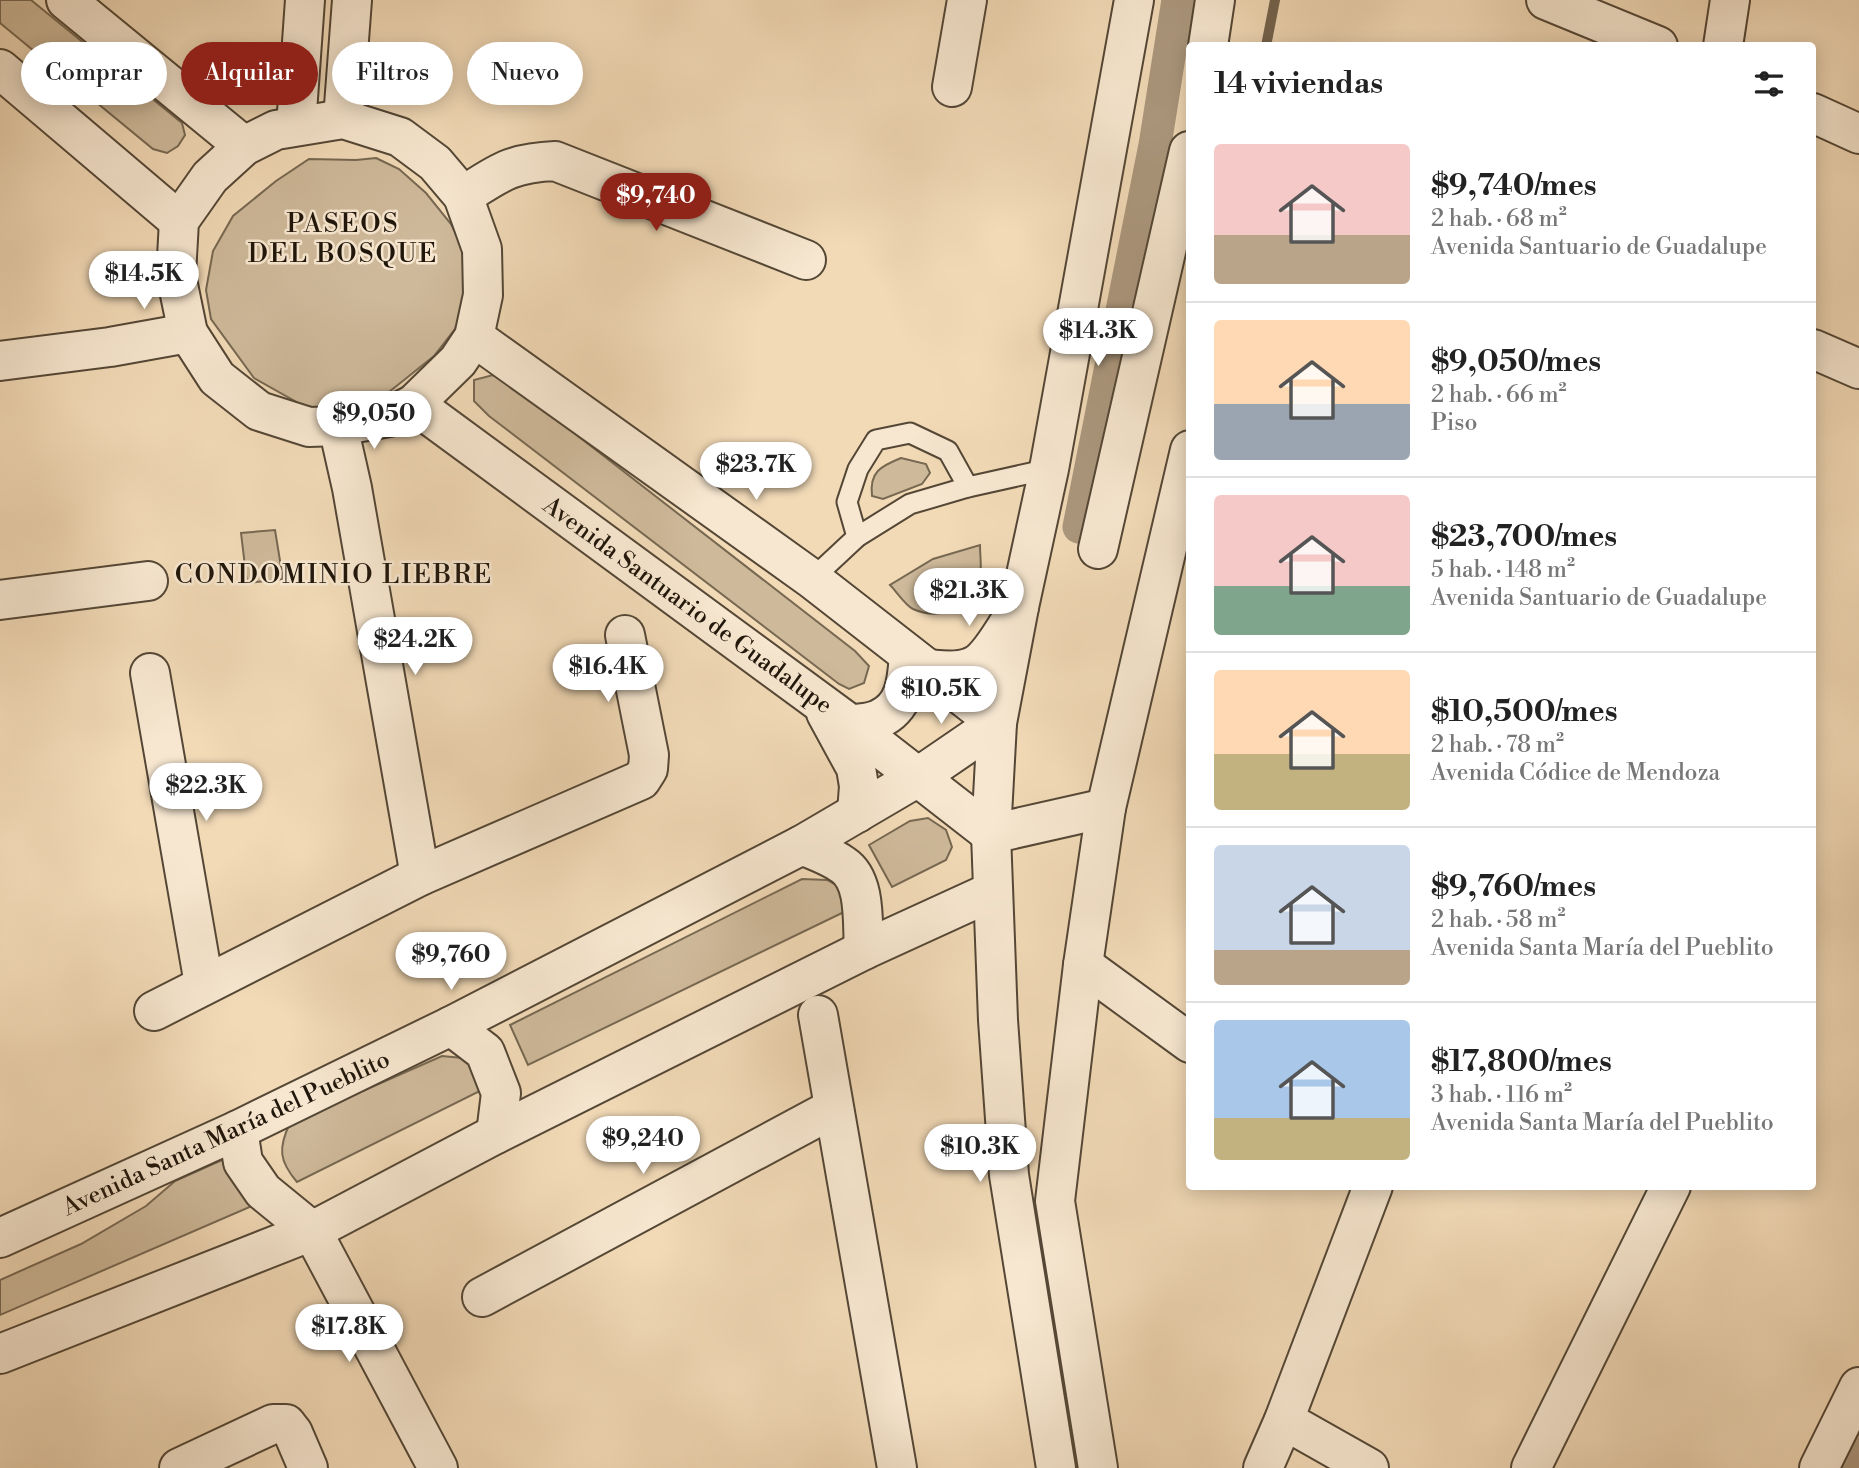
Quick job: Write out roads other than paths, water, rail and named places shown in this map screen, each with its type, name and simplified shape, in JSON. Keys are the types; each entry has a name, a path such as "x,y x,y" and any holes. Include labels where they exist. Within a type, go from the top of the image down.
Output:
{"street":[{"path":"66,0 244,146"},
{"path":"296,126 305,0"},
{"path":"342,119 352,0"},
{"path":"951,87 967,0"},
{"path":"1056,1468 1009,1175 998,1020 991,834 997,723 1018,607 1049,469 1134,0"},
{"path":"1209,42 1215,0"},
{"path":"1546,0 1648,42"},
{"path":"1724,42 1730,0"},
{"path":"0,69 179,221"},
{"path":"1816,114 1859,134"},
{"path":"342,119 400,137 435,163 463,197 482,249 483,296 474,337 458,362 414,404 389,417 338,426 309,427 259,411 217,378 188,333 176,275 179,221 211,177 244,146 276,130 296,126 342,119"},
{"path":"463,197 506,169 528,162 555,161 806,260"},
{"path":"1098,549 1186,168"},
{"path":"0,361 110,347 188,333"},
{"path":"474,337 812,579 997,723"},
{"path":"1816,350 1859,369"},
{"name":"Avenida Santuario de Guadalupe","path":"414,404 851,725 991,834"},
{"path":"338,426 352,488 420,876"},
{"path":"1098,1468 1055,1201 1083,965 1106,808 1186,467"},
{"path":"0,600 148,581"},
{"path":"918,662 952,671 973,667 987,654 1018,607"},
{"path":"154,1011 420,876 641,780 648,769 649,755 625,635"},
{"path":"851,725 880,719 897,706 918,662"},
{"path":"150,673 204,984"},
{"path":"820,702 856,768 859,786 857,813"},
{"name":"Avenida Santa María del Pueblito","path":"0,1238 238,1130 451,1026 802,845 918,777 997,723"},
{"path":"991,834 1106,808"},
{"path":"802,845 845,865 856,881 861,904 864,950"},
{"path":"0,1354 312,1231 864,950 993,891"},
{"path":"1083,965 1186,1040"},
{"path":"818,1015 832,1109 897,1468"},
{"path":"451,1026 485,1052 501,1093 496,1135"},
{"path":"482,1297 832,1109"},
{"path":"238,1130 243,1162 263,1191 312,1231 438,1468"},
{"path":"1263,1468 1284,1420 1371,1190"},
{"path":"1531,1468 1669,1190"},
{"path":"1819,1468 1859,1387"},
{"path":"1284,1420 1368,1468"},
{"path":"179,1468 273,1424 286,1424 293,1433 308,1468"}],"lane":[{"path":"857,537 847,502 858,468 876,440 910,433 948,451 968,487"},
{"path":"812,579 857,537 909,504 968,487 1049,469"}],"waterway":[{"path":"1079,527 1155,145 1178,0"},
{"path":"1267,42 1275,0"},
{"path":"1845,1468 1859,1439"}],"district":[{"name":"PASEOS DEL BOSQUE","path":"343,238"},
{"name":"CONDOMINIO LIEBRE","path":"334,574"}]}
